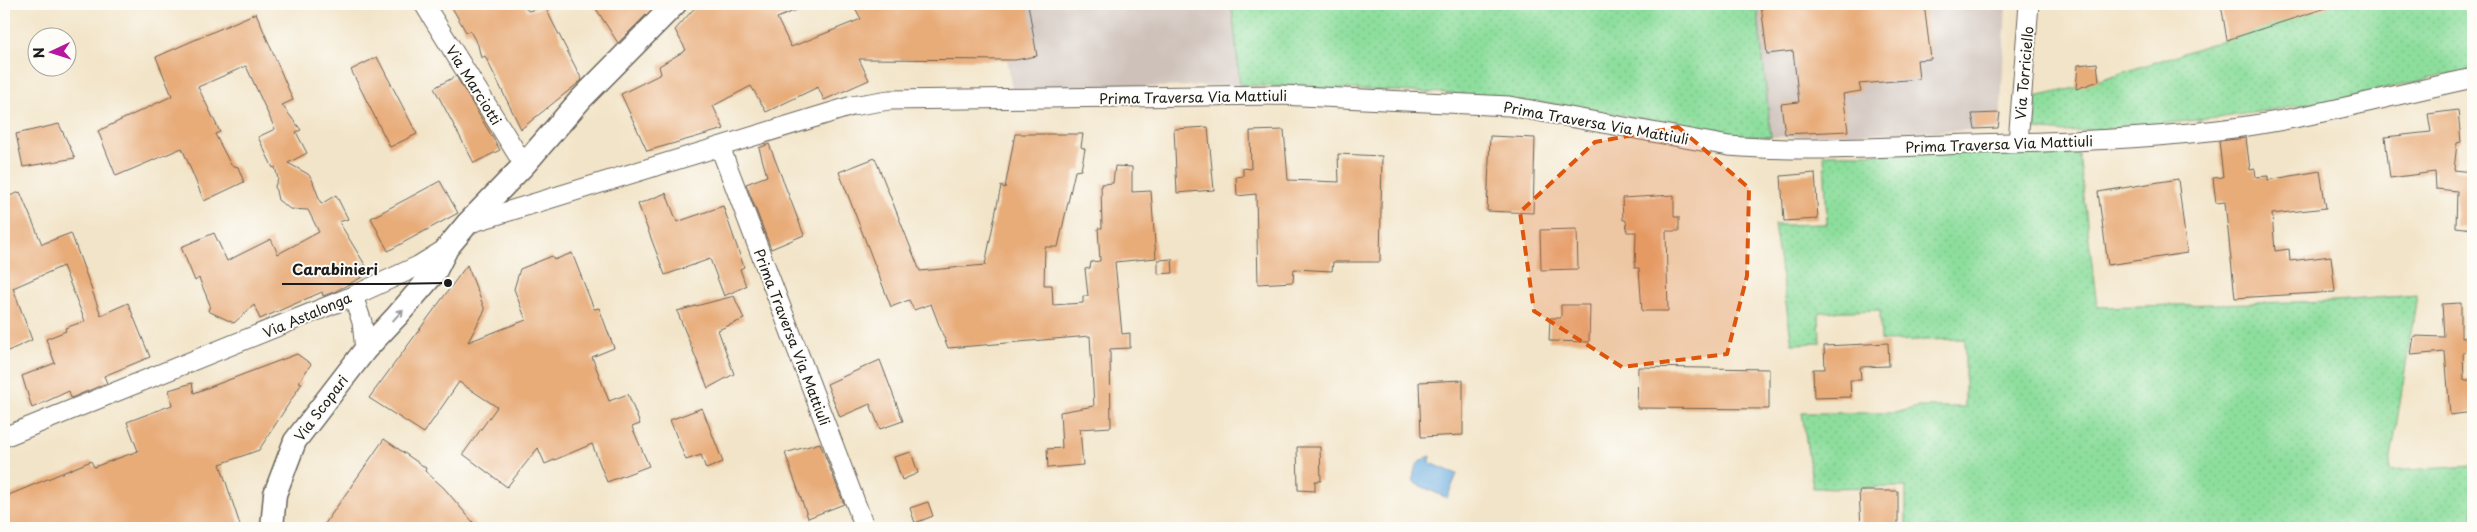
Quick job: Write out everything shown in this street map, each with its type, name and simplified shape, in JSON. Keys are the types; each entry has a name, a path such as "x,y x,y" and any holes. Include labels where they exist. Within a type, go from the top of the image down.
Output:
{"street":[{"name":"Via Marciotti","path":"424,4 524,165"},
{"name":"Via Astalonga","path":"4,437 353,296 418,266 447,248 467,224 524,165 581,99 675,4"},
{"name":"Via Torriciello","path":"2018,142 2029,4"},
{"name":"Prima Traversa Via Mattiuli","path":"467,224 852,106 889,100 1280,95 1509,106 1729,146 1754,148 1862,148 2018,142 2097,142 2220,130 2313,114 2473,78"},
{"name":"Prima Traversa Via Mattiuli","path":"720,147 865,528"},
{"name":"Via Scopari","path":"272,528 276,494 295,441 364,350 398,316 435,272 447,248"},
{"path":"353,296 362,322 364,350"}],"highlighted area":[{"path":"1678,127 1749,188 1747,276 1727,354 1622,367 1534,311 1520,212 1595,142"}],"shaded area":[{"path":"999,4 1232,4 1240,85 1012,90"},
{"path":"1757,4 2006,4 2000,129 1771,137"}],"green space":[{"path":"1264,4 1757,4 1771,137 1725,135 1587,108 1443,93 1240,85 1232,7"},
{"path":"2334,4 2473,4 2473,69 2332,101 2217,118 2102,130 2065,132 2035,129 2035,97 2075,88"},
{"path":"1824,154 2079,154 2097,307 2334,301 2417,295 2389,471 2473,466 2473,528 1906,528 1906,487 1813,488 1802,413 1895,413 1918,407 1965,407 1965,339 1881,341 1880,310 1819,312 1820,343 1792,344 1774,225 1827,224"}],"water":[{"path":"1431,456 1430,463 1457,474 1447,498 1414,483 1416,466 1422,460"}],"building":[{"path":"450,4 523,4 528,11 545,7 582,80 521,129 485,56 481,58 478,45 470,31 466,32"},
{"path":"593,4 657,4 618,43"},
{"path":"698,4 811,4 777,18 791,47 861,19 853,4 1028,4 1037,56 1015,60 859,59 869,80 824,100 818,87 766,112 751,86 713,106 724,129 647,151 621,94 661,74 659,66 686,50 675,30"},
{"path":"1761,4 1924,4 1931,59 1917,60 1919,79 1859,84 1861,91 1843,94 1848,131 1785,134 1781,104 1799,102 1793,51 1767,54"},
{"path":"2221,4 2329,4 2329,7 2227,40"},
{"path":"256,13 293,100 282,105 301,130 296,132 307,153 288,163 308,174 312,179 321,204 336,195 348,219 339,222 370,273 334,292 323,296 322,292 260,319 254,305 234,323 208,311 210,305 199,278 195,281 181,247 214,233 227,261 271,239 278,254 319,232 308,210 290,209 278,200 275,186 278,179 275,167 273,168 258,137 275,129 246,66 198,87 220,132 215,134 231,165 238,167 244,182 204,201 182,148 116,176 98,131 172,96 156,57"},
{"path":"377,57 417,134 390,147 351,70"},
{"path":"2097,63 2099,81 2076,89 2078,65"},
{"path":"456,76 500,150 474,163 434,88"},
{"path":"2458,110 2461,142 2457,143 2454,170 2473,172 2473,229 2456,227 2457,191 2436,189 2435,172 2390,178 2385,137 2431,132 2428,114"},
{"path":"2000,113 1998,128 1975,129 1972,114"},
{"path":"59,124 75,158 23,167 16,134"},
{"path":"1208,127 1214,190 1177,193 1174,129"},
{"path":"1284,130 1288,180 1339,182 1338,154 1382,156 1380,262 1333,262 1332,271 1294,269 1293,282 1258,284 1256,194 1237,196 1236,177 1243,176 1243,168 1251,169 1250,131"},
{"path":"1015,134 1083,134 1081,147 1085,149 1081,170 1075,171 1058,247 1045,247 1044,285 1052,285 1053,305 1083,303 1083,296 1088,296 1085,269 1090,268 1091,262 1100,261 1098,228 1102,228 1101,184 1113,183 1115,166 1132,167 1132,192 1151,191 1156,258 1115,262 1122,334 1130,333 1130,348 1110,349 1111,427 1080,429 1083,465 1048,468 1047,449 1062,448 1060,412 1094,406 1090,336 948,348 931,304 914,310 909,300 891,307 839,172 875,158 920,271 985,265 1001,186 1005,188"},
{"path":"1490,136 1535,138 1533,213 1487,211"},
{"path":"2246,138 2250,170 2255,169 2256,177 2268,176 2268,180 2320,171 2326,208 2272,214 2275,251 2289,249 2290,261 2331,256 2335,292 2235,298 2225,202 2216,203 2213,178 2223,177 2219,141"},
{"path":"769,144 804,235 771,249 746,184 767,176 759,148"},
{"path":"1815,173 1818,219 1784,221 1781,176"},
{"path":"2178,179 2187,253 2108,265 2098,192"},
{"path":"440,181 458,213 388,251 371,218"},
{"path":"20,192 42,244 71,233 101,315 128,303 150,357 104,376 107,383 71,398 69,391 32,408 22,376 55,363 46,339 66,331 65,328 85,321 63,266 13,288 32,340 8,351 4,340 4,198"},
{"path":"666,193 677,222 723,206 744,267 740,269 746,286 724,296 710,259 665,275 638,204"},
{"path":"1674,195 1674,217 1679,217 1679,231 1666,231 1668,311 1642,311 1639,268 1635,268 1636,232 1627,232 1626,220 1623,220 1622,198"},
{"path":"1577,229 1578,269 1541,270 1540,230"},
{"path":"572,253 594,309 599,308 614,348 592,357 609,401 628,394 640,424 632,427 649,466 607,482 592,444 545,464 538,448 507,487 463,454 497,407 459,382 424,433 369,398 467,265 485,310 468,342 526,320 514,289 520,269 552,256 554,260"},
{"path":"1172,259 1173,273 1158,274 1158,260"},
{"path":"734,296 744,319 718,330 734,374 708,388 677,311"},
{"path":"2461,303 2461,338 2473,337 2473,350 2463,352 2464,380 2473,380 2473,412 2450,415 2445,352 2411,355 2414,336 2444,337 2442,304"},
{"path":"1561,305 1590,305 1589,342 1549,341 1550,318 1561,318"},
{"path":"1888,343 1889,366 1860,367 1861,380 1850,380 1851,397 1814,398 1813,369 1825,369 1824,346"},
{"path":"297,354 311,364 299,382 302,383 259,450 220,464 241,528 4,528 4,497 91,461 94,467 138,451 127,422 172,405 169,390 192,383 194,393"},
{"path":"880,360 903,421 880,429 870,404 840,417 827,384"},
{"path":"1638,367 1769,369 1769,409 1637,408"},
{"path":"1463,380 1463,435 1421,437 1419,382"},
{"path":"702,408 723,462 706,469 701,455 686,460 670,420"},
{"path":"384,439 426,468 425,471 444,488 478,528 322,528"},
{"path":"820,443 844,504 808,518 785,453"},
{"path":"1297,447 1320,447 1321,481 1315,481 1315,491 1298,490"},
{"path":"911,452 918,473 902,480 894,457"},
{"path":"1859,491 1898,491 1898,528 1861,528"},
{"path":"928,502 933,516 915,523 910,508"}],"place":[{"name":"Carabinieri","path":"448,283"}]}
